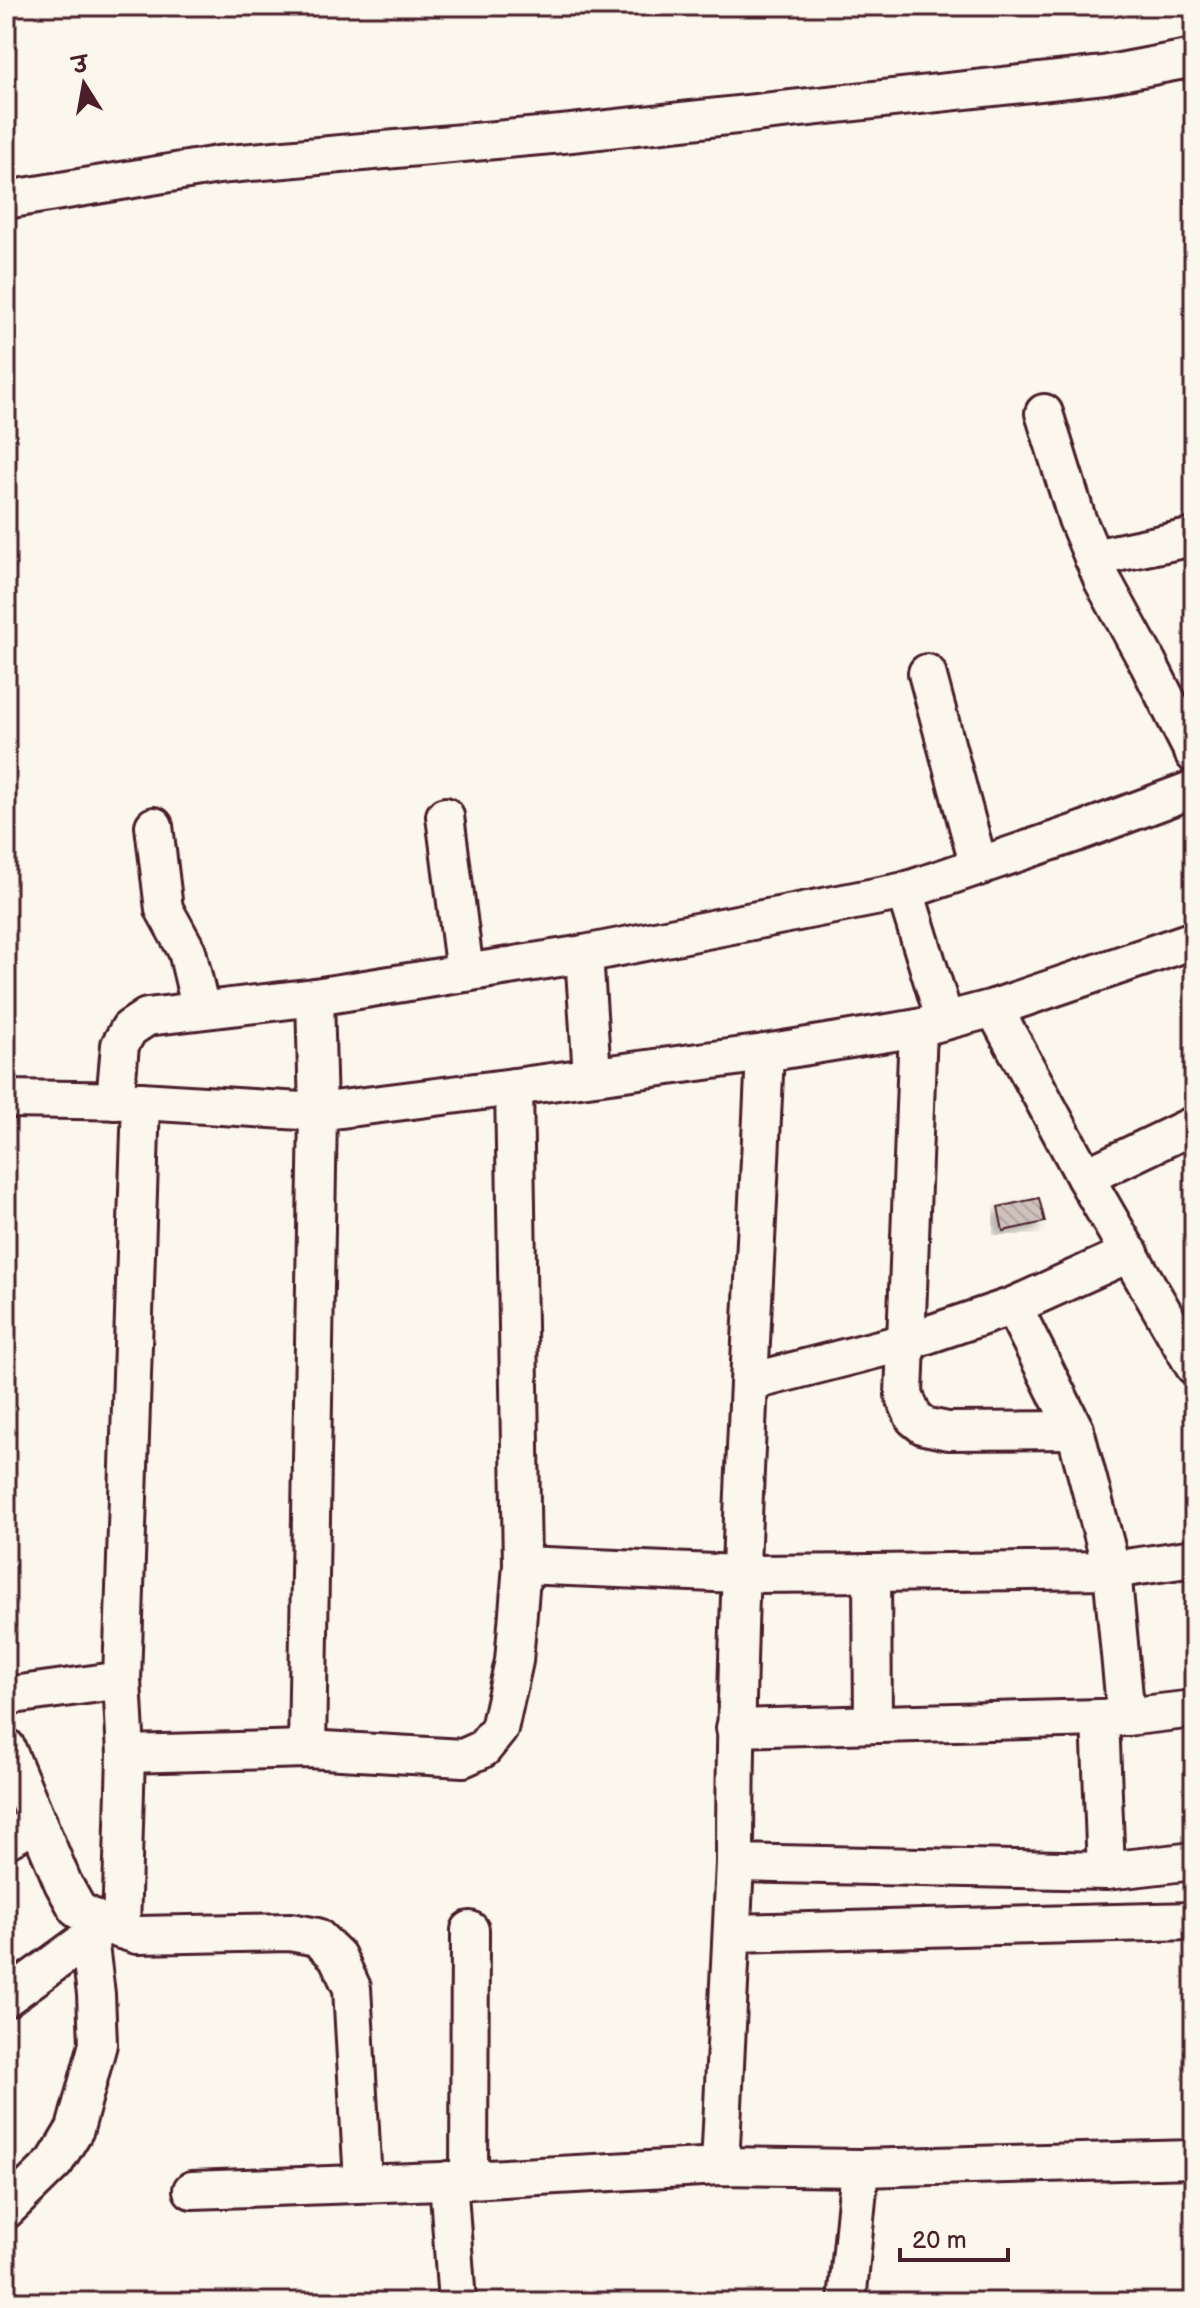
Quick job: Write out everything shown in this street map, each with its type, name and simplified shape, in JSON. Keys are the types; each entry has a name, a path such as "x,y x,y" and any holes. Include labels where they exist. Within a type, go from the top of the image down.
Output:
{"street":[{"path":"6,200 218,165 562,134 1072,79 1194,58"},
{"path":"1044,413 1077,519 1103,581 1194,754"},
{"path":"1093,558 1194,537"},
{"path":"927,673 979,867"},
{"path":"6,2210 55,2162 75,2129 98,2044 96,1994 126,1754 122,1680 128,1101 120,1045 129,1029 147,1017 315,997 584,954 905,891 1194,789"},
{"path":"445,816 465,973"},
{"path":"154,826 164,909 187,951 201,1010"},
{"path":"905,891 931,1024 904,1395 914,1418 924,1426 948,1431 1075,1430"},
{"path":"6,1099 128,1101 318,1112 514,1087 765,1053 931,1024 994,1008 1194,940"},
{"path":"584,954 592,1075"},
{"path":"307,1749 318,1112 315,997"},
{"path":"994,1008 1085,1177 1194,1366"},
{"path":"720,2166 734,1871 739,1574 765,1053"},
{"path":"126,1754 307,1749 463,1758 483,1749 499,1729 514,1661 522,1565 514,1087"},
{"path":"1085,1177 1194,1125"},
{"path":"750,1382 906,1342 1013,1306 1130,1253"},
{"path":"1013,1306 1075,1430 1112,1570 1113,1718 1106,1871"},
{"path":"522,1565 739,1574 872,1573 1112,1570 1194,1558"},
{"path":"872,1573 873,1724"},
{"path":"6,1696 122,1680"},
{"path":"735,1728 1113,1718 1194,1709"},
{"path":"6,1747 63,1883 78,1910 105,1931 137,1935 290,1932 317,1937 337,1956 352,1988 363,2182"},
{"path":"6,1840 38,1822"},
{"path":"734,1871 1106,1871 1194,1861"},
{"path":"732,1926 1194,1921"},
{"path":"457,2302 470,1930"},
{"path":"6,1998 105,1931"},
{"path":"192,2190 720,2166 860,2168 1194,2159"},
{"path":"847,2302 860,2168"}],"building":[{"path":"1039,1198 1045,1222 1003,1231 998,1207"}]}
